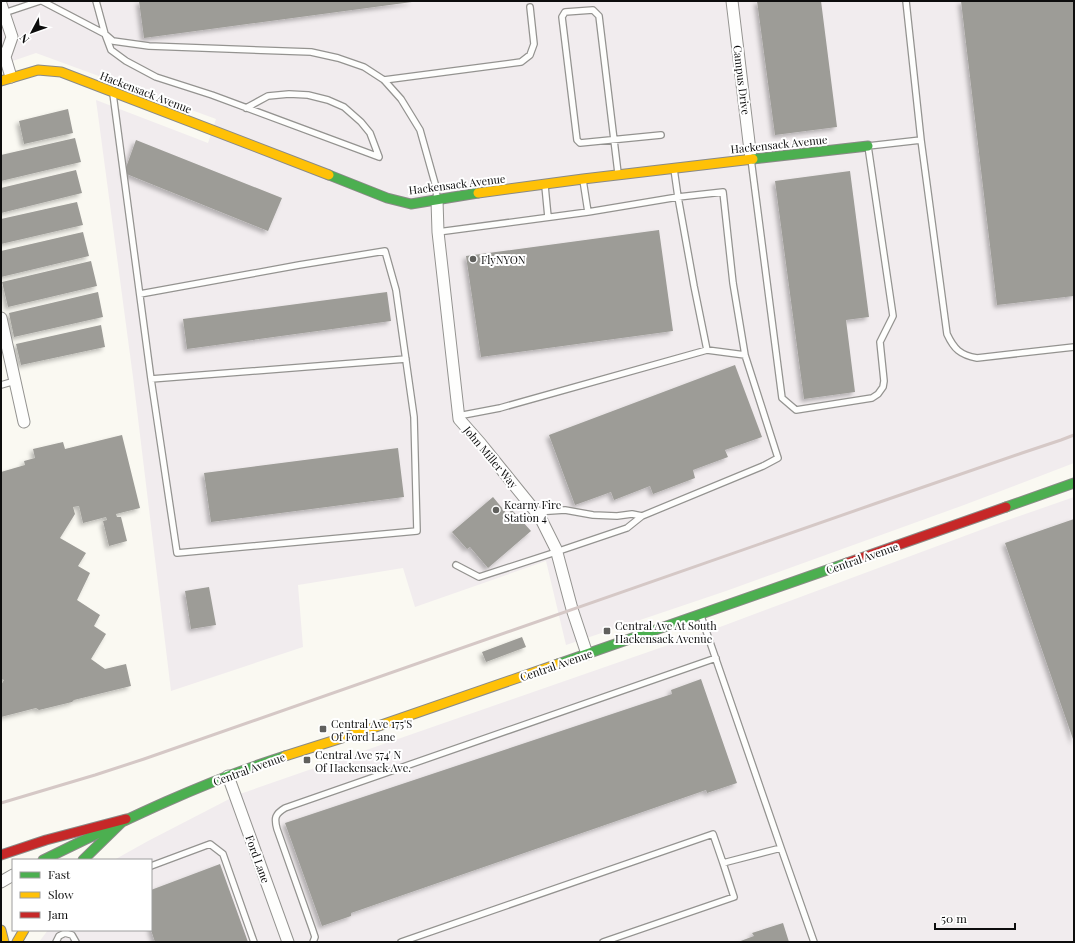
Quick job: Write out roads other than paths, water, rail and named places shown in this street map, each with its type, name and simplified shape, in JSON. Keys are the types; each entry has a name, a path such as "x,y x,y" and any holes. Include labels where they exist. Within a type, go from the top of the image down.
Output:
{"main road":[{"name":"Hackensack Avenue","path":"6,79 38,70 61,72 387,198 410,204 583,179 868,146"},
{"name":"Central Avenue","path":"45,859 126,818 191,790 263,763 364,731 700,615 1074,483"},
{"path":"1,856 46,840 126,818"},
{"path":"84,859 126,818"},
{"path":"1,930 4,942"},
{"path":"17,942 23,931"}],"street":[{"name":"Campus Drive","path":"732,1 751,159"},
{"path":"3,9 12,37 3,55 6,79"},
{"name":"John Miller Way","path":"437,200 438,232 458,416 540,517 556,552 572,609 587,654"},
{"path":"1,318 24,422"},
{"name":"Ford Lane","path":"228,776 288,942"},
{"path":"1,882 12,876"}],"lane":[{"path":"3,9 41,1 105,34 113,41 149,46 311,52 338,58 364,67 384,80 401,99 420,130 436,187 437,200"},
{"path":"96,1 111,50 126,61 156,78 212,95 246,108 379,157 370,133 361,122 344,107 328,100 308,95 289,94 268,96 246,108"},
{"path":"906,1 921,140 947,334 952,345 960,352 977,358 1074,347"},
{"path":"384,80 521,62 530,55 534,44 530,7"},
{"path":"618,175 614,140 599,16 593,10 565,12 562,17 577,140 580,143 614,140 661,135"},
{"path":"113,92 151,379 176,553 418,531 414,417 396,290 385,251 291,266 140,294"},
{"path":"751,159 782,398 796,410 872,398 878,394 883,387 884,381 880,342 893,316 868,146 921,140"},
{"path":"674,169 694,286 707,350"},
{"path":"583,179 588,212"},
{"path":"545,184 548,217"},
{"path":"438,232 723,192 733,283 745,355 778,458 763,466 642,516 627,528 556,552 479,577 456,565"},
{"path":"458,416 500,408 707,350 745,355"},
{"path":"151,379 406,359"},
{"path":"1,385 15,381"},
{"path":"535,512 565,510 593,515 617,516 632,514 642,516"},
{"path":"700,615 814,942"},
{"path":"313,942 315,937 275,822 280,811 716,658"},
{"path":"401,942 713,834 734,897 603,942"},
{"path":"152,866 210,844 223,854 254,942"},
{"path":"723,864 781,848"},
{"path":"56,942 59,936 65,931 72,935 76,942"}],"railway":[{"path":"1,803 144,759 1074,435"}],"place":[{"name":"FlyNYON","path":"473,259"},
{"name":"Kearny Fire Station 4","path":"496,510"},
{"name":"Central Ave At South Hackensack Avenue","path":"607,631"},
{"name":"Central Ave 175'S Of Ford Lane","path":"323,729"},
{"name":"Central Ave 574' N Of Hackensack Ave.","path":"307,760"}]}
